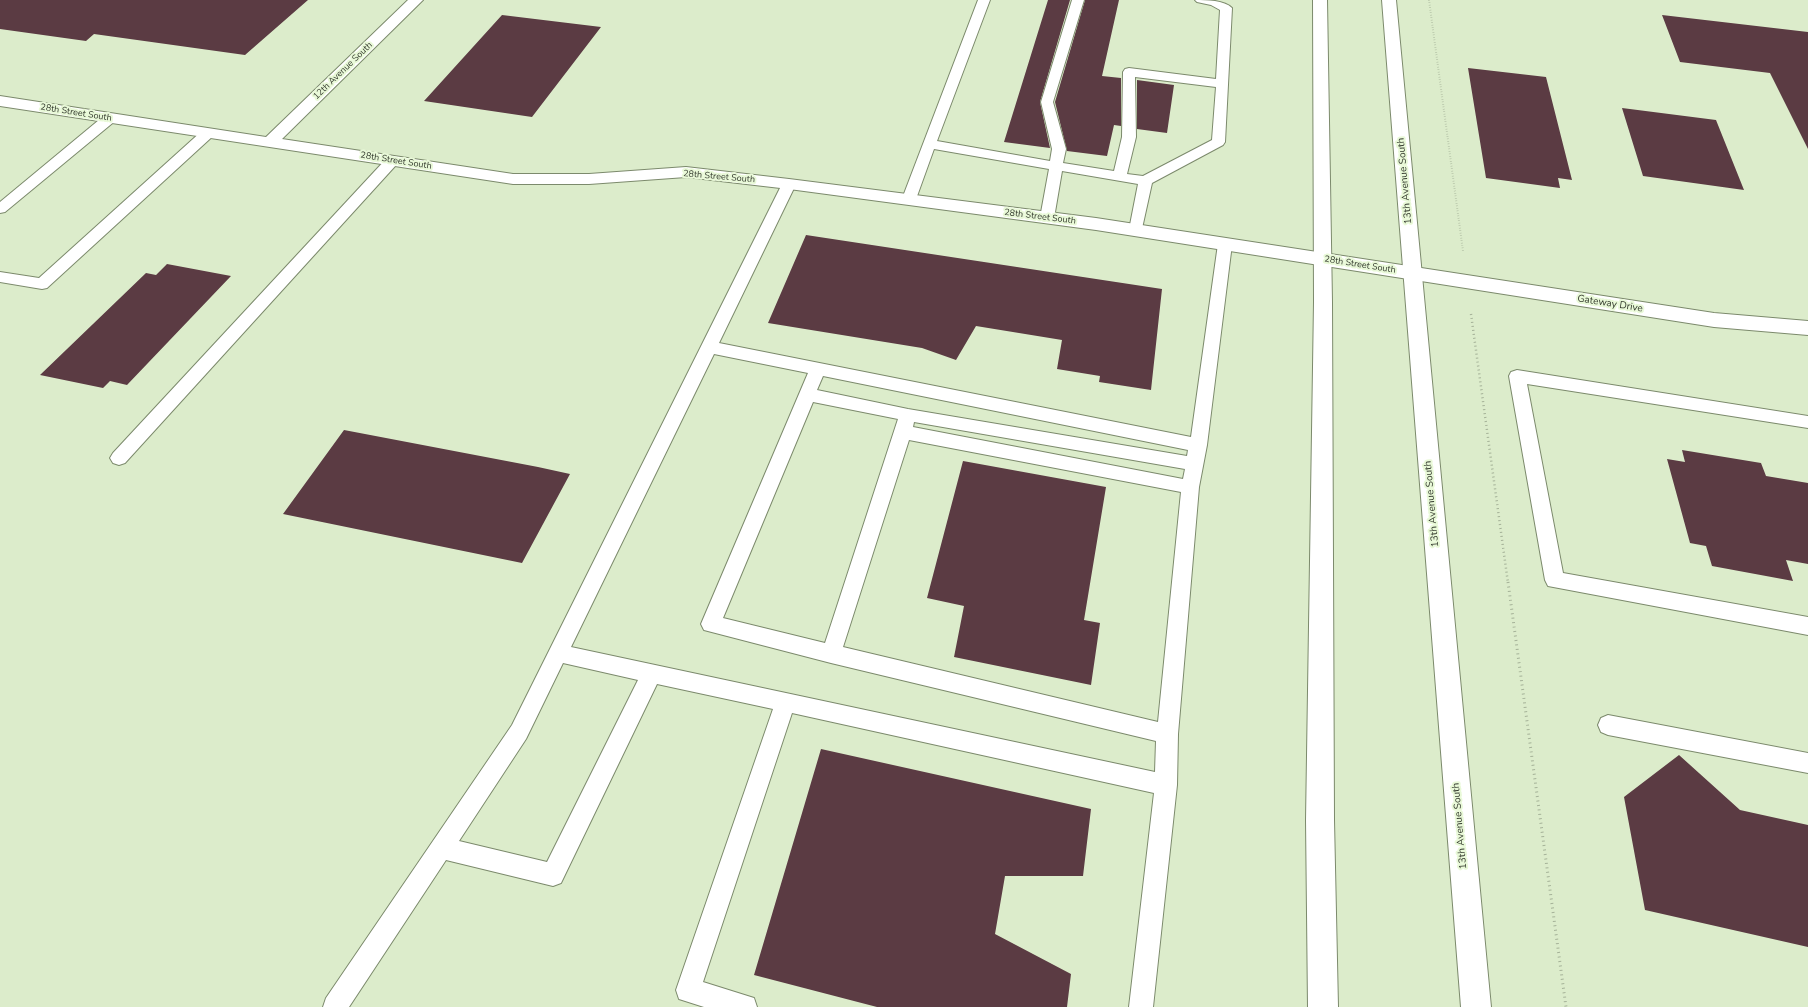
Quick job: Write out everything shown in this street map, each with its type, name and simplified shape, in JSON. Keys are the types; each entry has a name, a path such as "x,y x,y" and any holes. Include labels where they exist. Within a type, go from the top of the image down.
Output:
{"main road":[{"name":"12th Avenue South","path":"270,142 416,0"},
{"path":"1320,0 1323,259 1320,812 1322,1007"},
{"name":"13th Avenue South","path":"1389,0 1476,1007"},
{"name":"28th Street South","path":"0,101 513,179 589,179 686,172 908,199 1136,230 1412,273"},
{"name":"Gateway Drive","path":"1412,273 1714,320 1808,328"}],"lane":[{"path":"908,199 984,0"},
{"path":"1047,218 1059,150 1048,102 1078,0"},
{"path":"929,144 1145,181 1218,142 1226,8 1214,2 1201,0"},
{"path":"1119,177 1129,137 1129,72 1222,84"},
{"path":"0,209 110,118"},
{"path":"0,277 42,284 208,133"},
{"path":"120,458 392,161"},
{"path":"1136,230 1145,181"},
{"path":"335,1007 519,732 789,184"},
{"path":"1141,1007 1166,785 1167,734 1190,486 1198,445 1225,244"},
{"path":"709,347 1198,445"},
{"path":"818,369 806,394 711,624 1167,734"},
{"path":"1808,422 1517,376 1555,580 1808,626"},
{"path":"806,394 908,415 1194,464"},
{"path":"831,654 908,415"},
{"path":"902,432 1190,486"},
{"path":"558,653 1166,785"},
{"path":"442,848 553,876 652,673"},
{"path":"745,1007 688,990 786,702"},
{"path":"1608,725 1808,763"}],"path":[{"path":"1429,0 1460,227"},
{"path":"1471,313 1566,1007"}],"building":[{"path":"0,0 308,0 245,55 94,34 86,41 0,29"},
{"path":"1048,0 1070,0 1040,102 1050,148 1004,142"},
{"path":"1085,0 1119,0 1102,76 1121,78 1121,126 1114,125 1107,156 1067,151 1055,102"},
{"path":"502,15 601,27 532,117 424,101"},
{"path":"1662,15 1808,32 1808,149 1770,73 1680,62"},
{"path":"1468,68 1546,77 1572,180 1558,178 1560,188 1486,178"},
{"path":"1137,80 1174,85 1167,133 1137,129"},
{"path":"1622,108 1716,120 1744,190 1643,176"},
{"path":"806,235 1162,289 1151,390 1099,382 1100,376 1057,369 1062,340 976,326 956,360 922,348 768,323"},
{"path":"167,264 231,276 127,385 110,381 103,388 40,375 146,273 156,275"},
{"path":"344,430 570,474 522,563 283,514"},
{"path":"1682,450 1761,463 1766,476 1808,483 1808,564 1786,560 1793,581 1712,566 1706,546 1690,543 1667,459 1685,462"},
{"path":"963,461 1106,487 1084,620 1100,623 1091,685 954,657 964,606 927,598"},
{"path":"821,749 1091,809 1083,876 1005,876 995,934 1071,974 1067,1007 877,1007 754,975"},
{"path":"1679,755 1740,810 1808,825 1808,947 1645,910 1624,797"}]}
